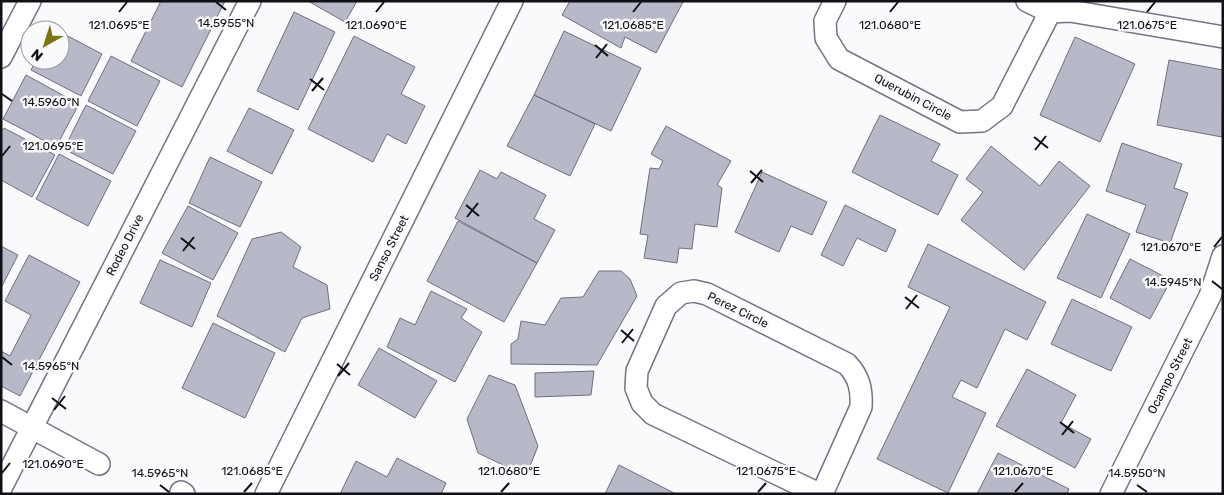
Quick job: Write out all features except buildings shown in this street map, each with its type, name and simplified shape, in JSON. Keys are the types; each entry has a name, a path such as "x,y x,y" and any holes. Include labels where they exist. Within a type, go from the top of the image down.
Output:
{"street":[{"path":"1,57 30,1"},
{"name":"Rodeo Drive","path":"1,488 250,1"},
{"name":"Sanso Street","path":"266,494 512,1"},
{"name":"Querubin Circle","path":"835,1 825,21 826,38 839,59 960,122 982,121 1002,106 1050,12"},
{"path":"1027,1 1050,12 1070,11 1223,37"},
{"name":"Ocampo Street","path":"1111,494 1210,296 1223,256"},
{"name":"Perez Circle","path":"694,291 707,294 848,364 858,376 862,395 861,407 820,494 653,414 642,403 636,388 637,371 666,306 682,293 694,291"},
{"path":"1,411 99,464"}]}
